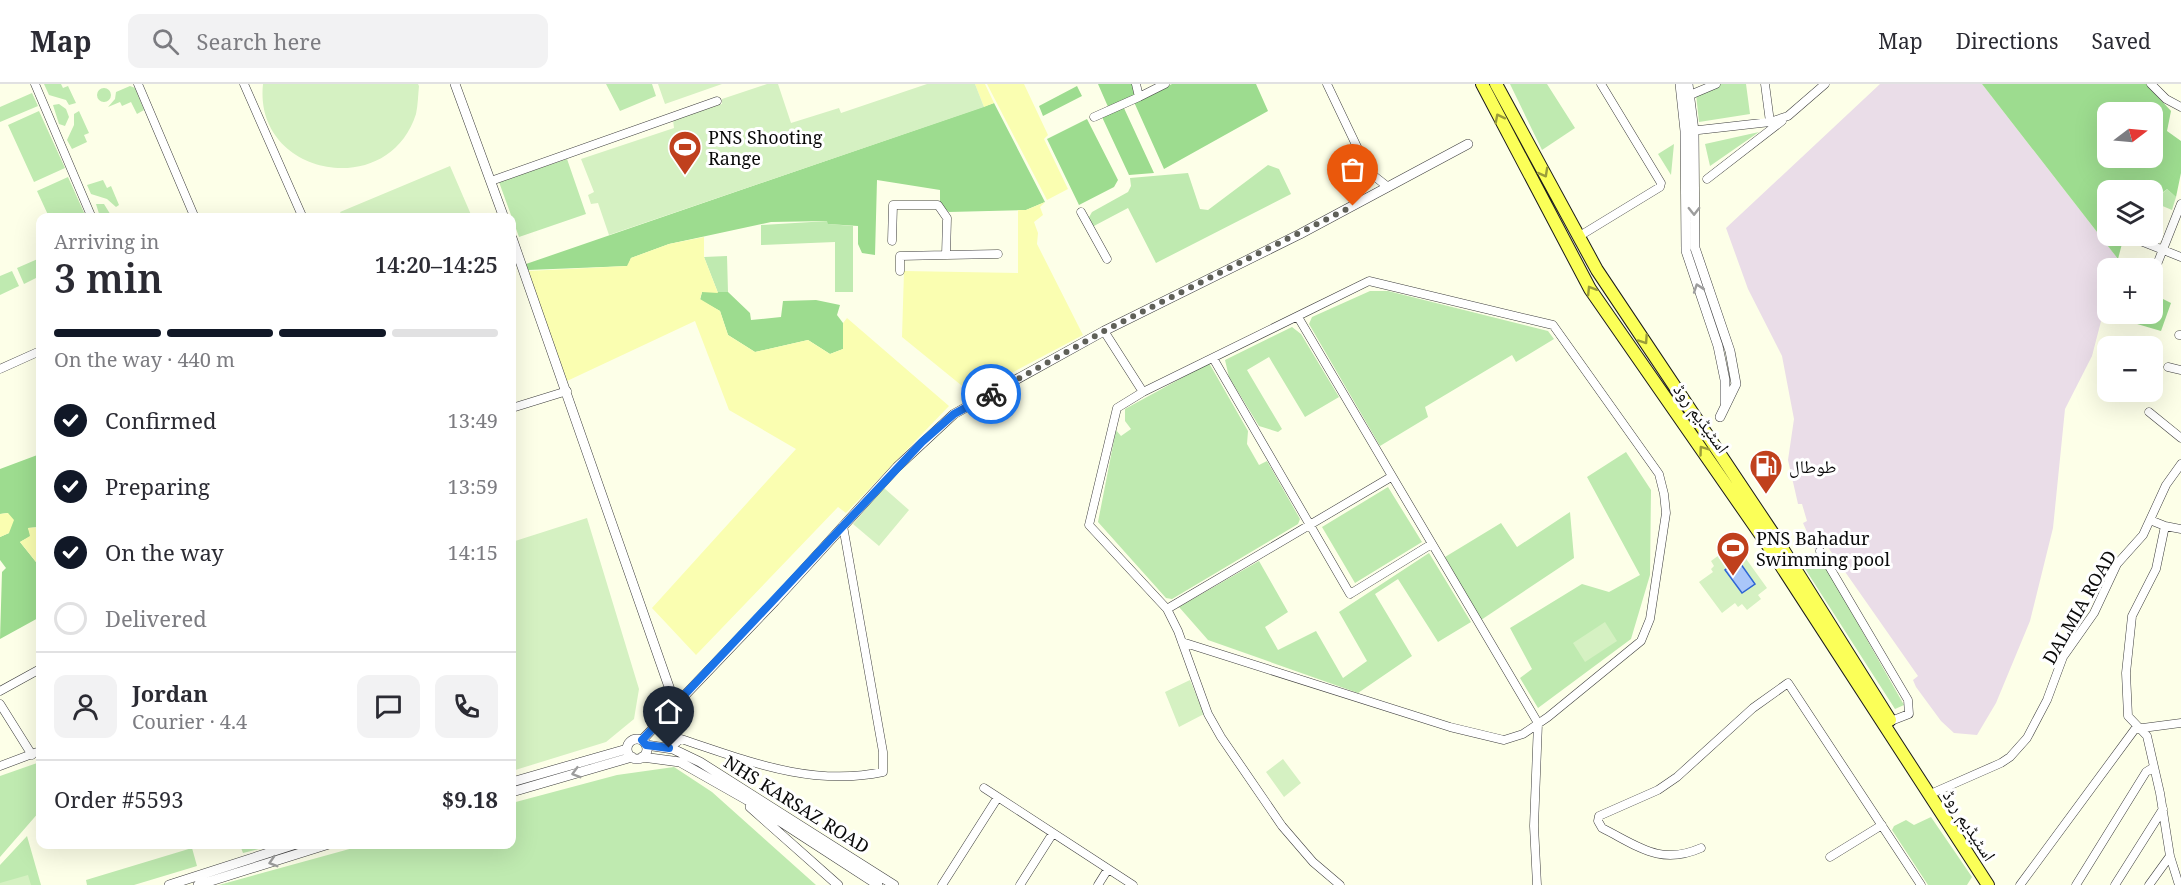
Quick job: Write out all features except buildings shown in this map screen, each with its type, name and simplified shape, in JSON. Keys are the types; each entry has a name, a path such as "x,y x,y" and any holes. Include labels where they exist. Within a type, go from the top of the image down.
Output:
{"main road":[{"name":"اسٹیڈیم روڈ","path":"1482,84 1590,289 1752,521 1988,885"},
{"name":"اسٹیڈیم روڈ","path":"1496,84 1597,270 1772,532 1935,792 1998,885"}],"street":[{"path":"35,84 90,213"},
{"path":"138,84 193,213"},
{"path":"244,84 301,213"},
{"path":"455,84 502,213"},
{"path":"1136,84 1139,96"},
{"path":"1095,117 1165,84"},
{"path":"1327,84 1369,172 1388,187"},
{"path":"1578,237 1660,187 1661,183 1601,84"},
{"path":"1680,84 1689,131"},
{"path":"1688,84 1690,95 1686,251 1718,345 1725,380 1725,405 1720,417"},
{"path":"1690,95 1716,84"},
{"path":"1765,84 1770,122"},
{"path":"1707,179 1825,84"},
{"path":"2151,84 2166,99 2181,107"},
{"path":"491,180 717,101"},
{"path":"1689,131 1770,122 1788,116"},
{"path":"644,742 675,704 897,467 954,414 1104,331 1300,234 1467,144"},
{"path":"2159,258 2181,204"},
{"path":"892,241 893,205 938,205 947,218 946,255"},
{"path":"1081,212 1107,259"},
{"path":"2151,246 2181,257"},
{"path":"516,249 675,704"},
{"path":"900,271 900,256 998,254"},
{"path":"1182,642 1450,727 1504,740 1522,734 1641,641 1650,620 1666,513 1659,474 1553,325 1369,281 1143,392 1117,408 1089,525 1167,609 1182,642 1208,714 1221,737 1282,825 1313,861 1340,885"},
{"path":"1298,317 1430,545 1538,723 1534,826 1537,885"},
{"path":"1104,331 1143,392"},
{"path":"0,369 36,353"},
{"path":"1213,358 1350,594 1430,545"},
{"path":"2169,367 2181,370"},
{"path":"516,407 567,391"},
{"path":"2149,412 2181,438"},
{"name":"DALMIA ROAD","path":"1935,792 2001,763 2010,757 2027,738 2047,700 2063,657 2094,613 2117,564 2143,536 2166,486 2181,465"},
{"path":"1167,609 1391,477"},
{"path":"2150,520 2181,529"},
{"path":"669,748 681,739 760,767 814,776 867,776 883,772 883,752 843,526"},
{"path":"2165,526 2156,569 2132,616 2126,673 2128,716 2147,736 2163,809 2170,856 2179,885"},
{"path":"1820,551 1908,700 1909,714 1891,721"},
{"path":"0,691 36,671"},
{"path":"1701,848 1678,857 1659,855 1602,828 1598,822 1599,816 1658,790 1677,777 1753,708 1788,682 1921,885"},
{"path":"0,704 32,755"},
{"path":"2020,885 2135,729 2181,723"},
{"path":"632,740 644,742 646,752 634,755 632,740"},
{"name":"NHS KARSAZ ROAD","path":"644,742 669,748 700,762 878,885"},
{"path":"0,766 36,753"},
{"name":"NHS KARSAZ ROAD","path":"516,781 634,755 680,762 894,885"},
{"name":"NHS KARSAZ ROAD","path":"516,791 634,755"},
{"path":"2076,885 2146,772 2154,767"},
{"path":"984,788 1133,885"},
{"path":"730,790 838,885"},
{"path":"942,885 998,797"},
{"path":"2115,885 2163,809"},
{"path":"1830,857 1881,825"},
{"path":"1020,885 1053,833"},
{"path":"169,885 281,849"},
{"path":"198,885 313,849"},
{"path":"2149,885 2170,856"},
{"path":"1098,885 1107,869"}],"shaded area":[{"path":"44,84 61,84 63,88 68,86 76,103 69,105 66,100 49,95"},
{"path":"263,84 418,84 419,86 416,114 401,142 379,159 353,167 325,166 300,157 279,140 266,115"},
{"path":"606,84 652,84 656,96 620,111"},
{"path":"658,84 722,84 665,104"},
{"name":"PNS Shooting Range","path":"767,84 778,84 791,123 839,108 841,113 927,84 975,84 984,107 609,235 598,203 591,204 588,195 594,192 581,159 674,128 673,120 722,104 722,99"},
{"path":"1098,84 1133,84 1137,96 1109,109"},
{"path":"1172,84 1256,84 1268,111 1164,169 1134,102"},
{"path":"1510,84 1547,84 1575,128 1542,150"},
{"path":"1718,84 1746,84 1750,114 1699,122 1696,94"},
{"path":"1880,84 1982,84 2097,232 2097,246 2108,246 2117,258 2097,258 2097,324 2100,324 2092,356 2065,409 2053,528 2030,621 1996,703 1977,735 1954,733 1941,721 1916,687 1913,680 1918,676 1827,546 1817,554 1803,523 1807,521 1802,504 1798,504 1788,460 1794,419 1782,356 1748,289 1726,228"},
{"path":"1982,84 2146,84 2163,102 2097,102 2097,168 2163,168 2163,102 2171,111 2167,131 2181,141 2181,173 2176,197 2167,189 2163,192 2163,180 2097,180 2097,232"},
{"path":"130,86 135,88 144,110 137,114 131,102 122,106 120,102 108,107 115,99 116,92"},
{"path":"1077,86 1082,96 1043,116 1039,106"},
{"path":"104,88 109,90 111,95 109,100 104,102 99,100 97,95 99,90"},
{"path":"32,93 38,106 0,122 0,107"},
{"path":"994,103 1045,202 1026,210 949,212 940,204 940,190 877,180 875,255 862,253 858,244 858,226 828,224 827,221 771,222 669,244 631,258 628,266 528,270 526,264"},
{"path":"59,104 66,109 69,117 65,126 59,124 53,105"},
{"path":"1123,106 1154,173 1129,175 1102,117"},
{"path":"39,111 65,168 34,182 8,125"},
{"path":"79,111 89,133 84,135 87,142 72,149 67,140 74,125 74,114"},
{"path":"1087,119 1118,180 1114,187 1079,205 1047,139"},
{"path":"1759,132 1710,166 1705,144"},
{"path":"1674,144 1671,175 1658,154"},
{"path":"567,159 586,214 519,237 516,229 516,213 510,213 499,182"},
{"path":"1268,165 1279,169 1291,194 1156,263 1128,208 1092,227 1088,219 1092,212 1128,192 1131,186 1130,178 1188,173 1200,209 1208,210"},
{"path":"450,166 470,213 341,213"},
{"path":"68,177 84,213 47,213 37,191"},
{"path":"103,180 107,188 111,186 119,205 116,207 107,199 91,194 87,185"},
{"path":"2167,189 2176,197 2172,210 2163,206 2163,193"},
{"path":"96,204 104,204 110,213 99,213"},
{"path":"828,221 828,224 853,226 853,292 835,292 835,242 761,245 761,225"},
{"path":"2108,246 2121,246 2117,258"},
{"path":"727,256 728,292 718,293 704,257"},
{"path":"36,260 36,278 24,284 17,268"},
{"path":"12,271 19,286 0,295 0,276"},
{"path":"1370,291 1388,291 1548,331 1554,339 1516,362 1512,355 1425,407 1428,417 1380,446 1309,324 1312,317"},
{"path":"702,292 728,292 750,313 751,320 781,317 783,301 816,300 840,305 837,315 843,323 843,349 830,354 808,340 755,352 728,335 720,311 700,300"},
{"path":"2163,299 2171,303 2161,331 2137,324 2163,324"},
{"path":"1292,327 1301,334 1339,397 1305,417 1269,357 1247,370 1282,429 1278,432 1259,426 1229,377 1225,360"},
{"path":"1209,363 1248,431 1247,444 1259,465 1267,461 1300,519 1298,524 1172,599 1166,598 1098,522 1116,430 1121,436 1131,429 1125,421 1125,409"},
{"path":"1626,452 1651,490 1650,575 1631,639 1538,708 1520,678 1532,669 1510,628 1582,584 1609,592 1640,575 1587,477"},
{"path":"36,456 36,527 28,528 31,536 20,542 36,562 36,619 0,639 2,572 6,568 0,560 0,537 9,533 8,513 0,514 0,469"},
{"path":"1388,487 1422,542 1355,583 1322,527"},
{"path":"884,488 909,510 879,546 853,524"},
{"path":"1570,512 1574,558 1481,620 1445,557 1501,523 1517,547"},
{"path":"587,518 639,689 634,719 606,742 516,770 516,541"},
{"name":"PNS Bahadur Swimming pool","path":"1739,549 1767,588 1758,595 1761,599 1747,610 1742,604 1738,607 1735,603 1722,613 1699,582 1713,572 1711,569 1714,566 1711,561 1726,550 1730,556"},
{"path":"1429,553 1471,622 1438,642 1398,579 1375,594 1412,656 1358,693 1208,640 1179,607 1259,561 1288,612 1265,627 1278,650 1316,631 1343,678 1367,661 1339,612"},
{"path":"1817,554 1904,705 1895,709 1802,564"},
{"path":"1605,622 1617,641 1585,662 1573,643"},
{"path":"1190,680 1204,714 1179,727 1165,692"},
{"path":"1283,759 1301,783 1284,797 1266,772"},
{"path":"36,763 36,816 0,857 0,776"},
{"path":"674,767 712,792 816,885 219,885 350,849 516,849 516,802 617,775"},
{"path":"1931,817 1972,877 1967,885 1928,885 1892,830 1894,826 1906,820 1914,825"},
{"path":"27,836 41,885 0,885 0,865"},
{"path":"189,849 192,849 197,866 134,885 87,885 86,880"},
{"path":"242,849 258,849 243,853"},
{"path":"28,875 31,885 0,885 0,883"}],"sand":[{"path":"975,84 985,84 994,103 984,107"},
{"path":"987,84 1024,84 1048,135 1044,139 1068,189 1047,200"},
{"path":"1045,202 1040,207 1043,215 1034,222 1038,233 1037,244 1083,335 972,394 902,337 904,271 1018,273 1018,210 1026,210"},
{"path":"704,237 704,257 718,293 702,292 700,299 720,311 728,335 755,352 808,340 830,354 843,349 843,323 847,318 949,406 846,513 838,507 696,655 652,608 796,449 729,410 695,321 567,381 528,271 627,266 631,258 669,244"},
{"path":"8,513 14,520 9,533 0,537 0,514"},
{"path":"36,527 36,562 20,542 30,536 28,528"}],"water":[{"path":"1738,560 1755,584 1742,593 1725,570"}],"way so far":[{"path":"991,394 1104,331 1353,206"}],"place":[{"name":"PNS Shooting Range","path":"685,176"},
{"name":"طوطال","path":"1766,495"},
{"name":"PNS Bahadur Swimming pool","path":"1733,577"}],"route":[{"path":"669,748 646,745 642,740 934,430 954,414 991,394"}]}
